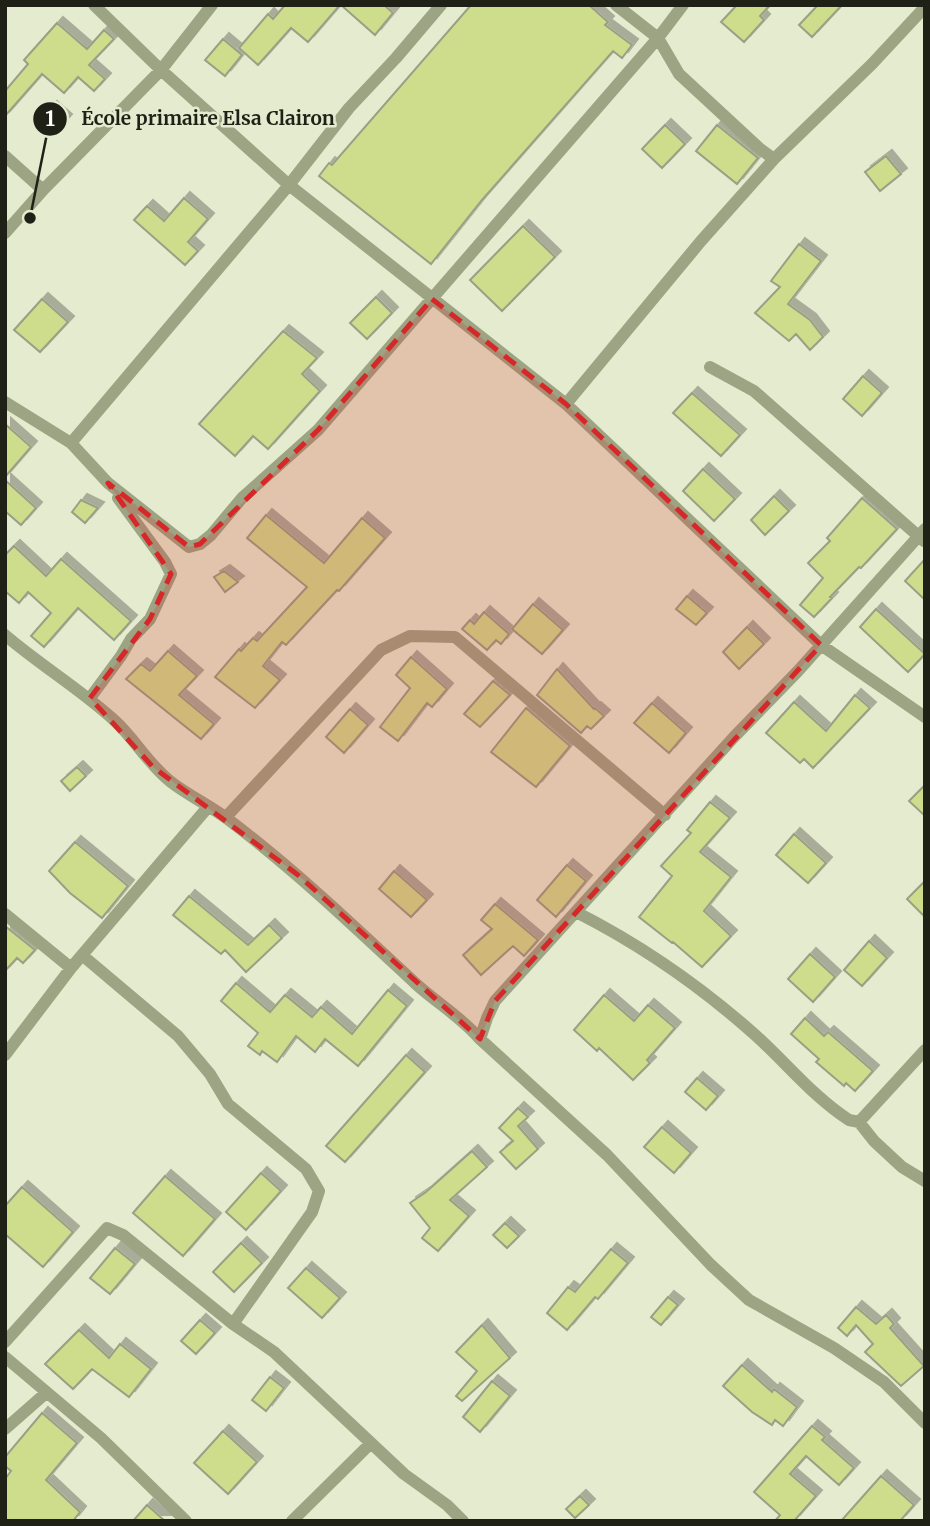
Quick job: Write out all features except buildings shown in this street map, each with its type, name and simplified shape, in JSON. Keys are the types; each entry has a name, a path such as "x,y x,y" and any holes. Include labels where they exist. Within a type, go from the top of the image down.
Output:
{"street":[{"path":"94,5 161,70 289,184 566,404 821,645 925,717"},
{"path":"5,233 43,190 161,70 212,5"},
{"path":"71,443 289,184 349,108 397,58 441,5"},
{"path":"616,5 658,38 679,74 774,159"},
{"path":"108,483 188,547 200,544 211,535 242,498 318,430 658,38 683,5"},
{"path":"566,404 701,241 774,159 872,64 925,7"},
{"path":"5,156 43,190"},
{"path":"480,1039 486,1018 495,1001 923,536 754,391 710,367"},
{"path":"5,402 71,443 108,483 171,574 150,619 131,639 90,698"},
{"path":"5,635 90,698 117,723 153,766 173,783 226,817 298,874 430,996 465,1021 480,1039 607,1155 710,1265 749,1300 834,1348 884,1382 925,1423"},
{"path":"226,817 381,650 410,636 454,637 665,815"},
{"path":"5,1055 71,968 208,807"},
{"path":"576,912 632,943 722,1007 756,1036 797,1079 849,1120 859,1122 874,1141 902,1167 925,1181"},
{"path":"5,914 71,968"},
{"path":"82,955 178,1036 210,1074 228,1104 306,1169 319,1191 312,1212 233,1324"},
{"path":"859,1122 925,1050"},
{"path":"5,1342 107,1228 123,1235 233,1324 274,1352 404,1474 447,1505 463,1521"},
{"path":"5,1357 101,1438 186,1521"},
{"path":"5,1429 46,1393"},
{"path":"292,1521 372,1443"}],"highlighted area":[{"path":"432,299 566,404 821,645 495,1001 480,1039 298,875 153,767 90,698 150,619 171,574 108,483 189,547 200,544 318,430"}],"place":[{"name":"École primaire Elsa Clairon","path":"30,218"}]}
